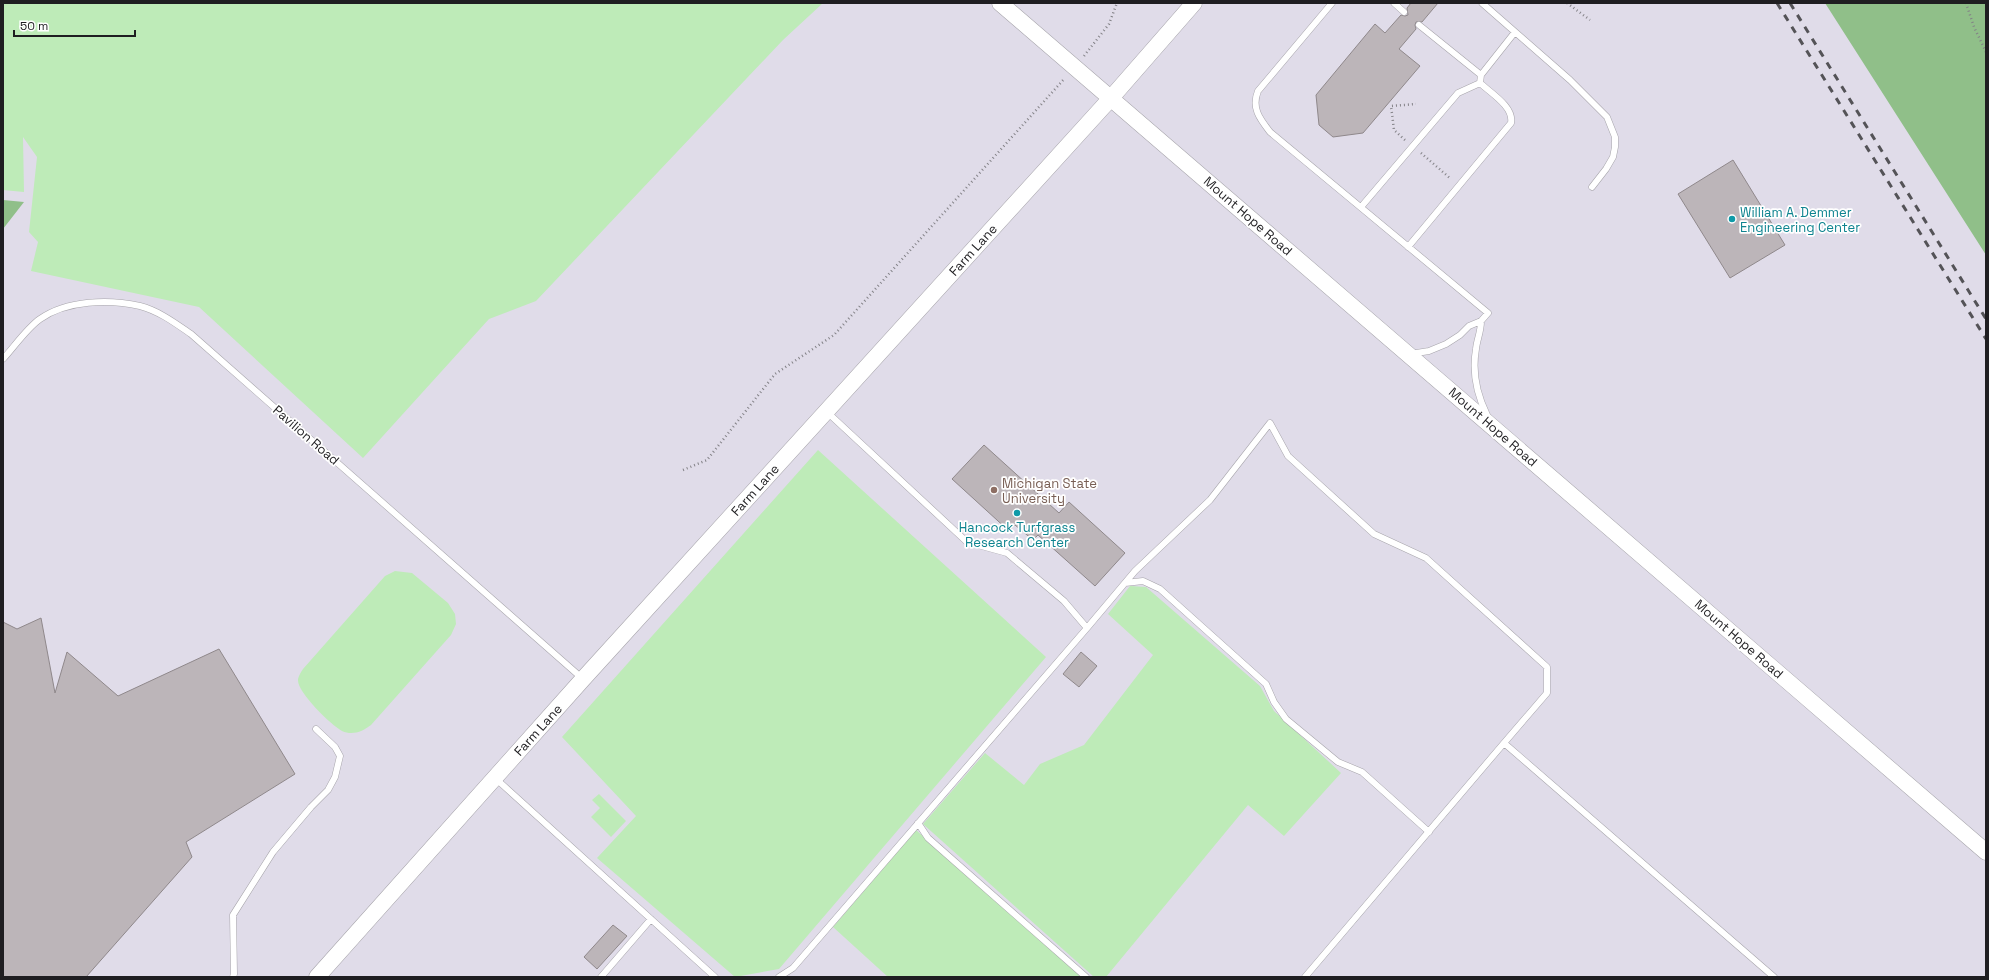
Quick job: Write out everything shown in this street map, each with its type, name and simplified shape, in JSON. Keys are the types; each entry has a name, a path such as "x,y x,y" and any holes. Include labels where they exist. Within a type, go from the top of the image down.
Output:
{"street":[{"name":"Mount Hope Road","path":"1000,3 1986,852"},
{"name":"Farm Lane","path":"317,977 583,680 1111,98 1194,3"}],"lane":[{"path":"1332,3 1258,91 1255,108 1258,117 1270,132 1488,313 1481,322 1469,326 1460,335 1446,344 1429,351 1408,354"},
{"path":"1394,3 1404,12"},
{"path":"1482,3 1570,80 1607,117 1615,137 1615,147 1612,158 1606,170 1592,187"},
{"path":"1419,25 1481,74"},
{"path":"1480,83 1481,74 1515,32"},
{"path":"1361,207 1458,93 1480,83"},
{"path":"1408,246 1511,123 1512,117 1510,110 1480,83"},
{"name":"Pavilion Road","path":"3,359 40,320 61,308 85,304 112,303 141,306 166,317 197,339 583,680"},
{"path":"1481,322 1481,332 1476,347 1474,367 1479,399 1492,426"},
{"path":"826,412 967,542 1007,553 1064,601 1087,628"},
{"path":"779,977 793,968 1135,571 1210,500 1270,423 1288,456 1374,534 1426,558 1547,666 1547,693 1305,977"},
{"path":"1125,583 1143,581 1160,589 1266,684 1274,702 1286,719 1338,762 1362,772 1429,832"},
{"path":"233,977 233,915 273,852 311,807 328,790 335,777 340,756 335,747 316,729"},
{"path":"1504,743 1774,977"},
{"path":"495,778 715,977"},
{"path":"918,823 928,838 1086,977"},
{"path":"601,977 651,919"}],"path":[{"path":"683,470 707,460 776,374 834,335 1075,67 1109,24 1117,3"},
{"path":"1567,3 1590,20"},
{"path":"1966,3 1974,27 1986,52"}],"shaded area":[{"name":"Michigan State University","path":"3,3 1986,3 1986,977 3,977"}],"green space":[{"path":"3,3 823,3 783,40 536,301 489,319 363,458 199,307 31,271 38,242 29,232 37,157 23,137 24,192 3,190"},
{"path":"1825,3 1986,3 1986,255"},
{"path":"3,200 24,202 3,229"},
{"path":"818,450 1046,657 779,969 735,977 597,858 636,816 562,737"},
{"path":"395,571 412,573 448,603 455,614 456,624 451,635 371,725 354,733 342,731 330,722 309,700 299,685 298,677 303,669 385,576"},
{"path":"1130,586 1146,587 1260,686 1274,711 1341,773 1284,836 1248,805 1106,977 1094,977 923,824 985,753 1024,785 1040,764 1084,745 1153,655 1108,614"},
{"path":"599,794 626,821 611,837 591,817 600,808 592,800"},
{"path":"916,830 1082,977 888,977 833,927"}],"building":[{"path":"1411,3 1438,3 1422,22 1416,22 1416,29 1399,49 1420,66 1363,133 1333,137 1319,125 1316,95 1375,24 1385,33 1401,15 1408,15 1407,8"},
{"name":"William A. Demmer Engineering Center","path":"1733,160 1785,245 1730,278 1678,194"},
{"name":"Hancock Turfgrass Research Center","path":"984,445 1059,513 1069,502 1125,553 1095,586 1038,535 1033,540 1015,525 1009,531 952,479"},
{"path":"41,618 55,693 67,652 118,696 219,649 295,774 186,842 192,857 86,977 3,977 3,622 17,629"},
{"path":"1081,652 1097,666 1079,687 1063,674"},
{"path":"613,925 627,936 597,969 584,957"}],"railway":[{"path":"1777,3 1986,339"},
{"path":"1790,3 1986,319"}],"place":[{"name":"William A. Demmer Engineering Center","path":"1732,219"},
{"name":"Michigan State University","path":"994,490"},
{"name":"Hancock Turfgrass Research Center","path":"1017,513"}]}
